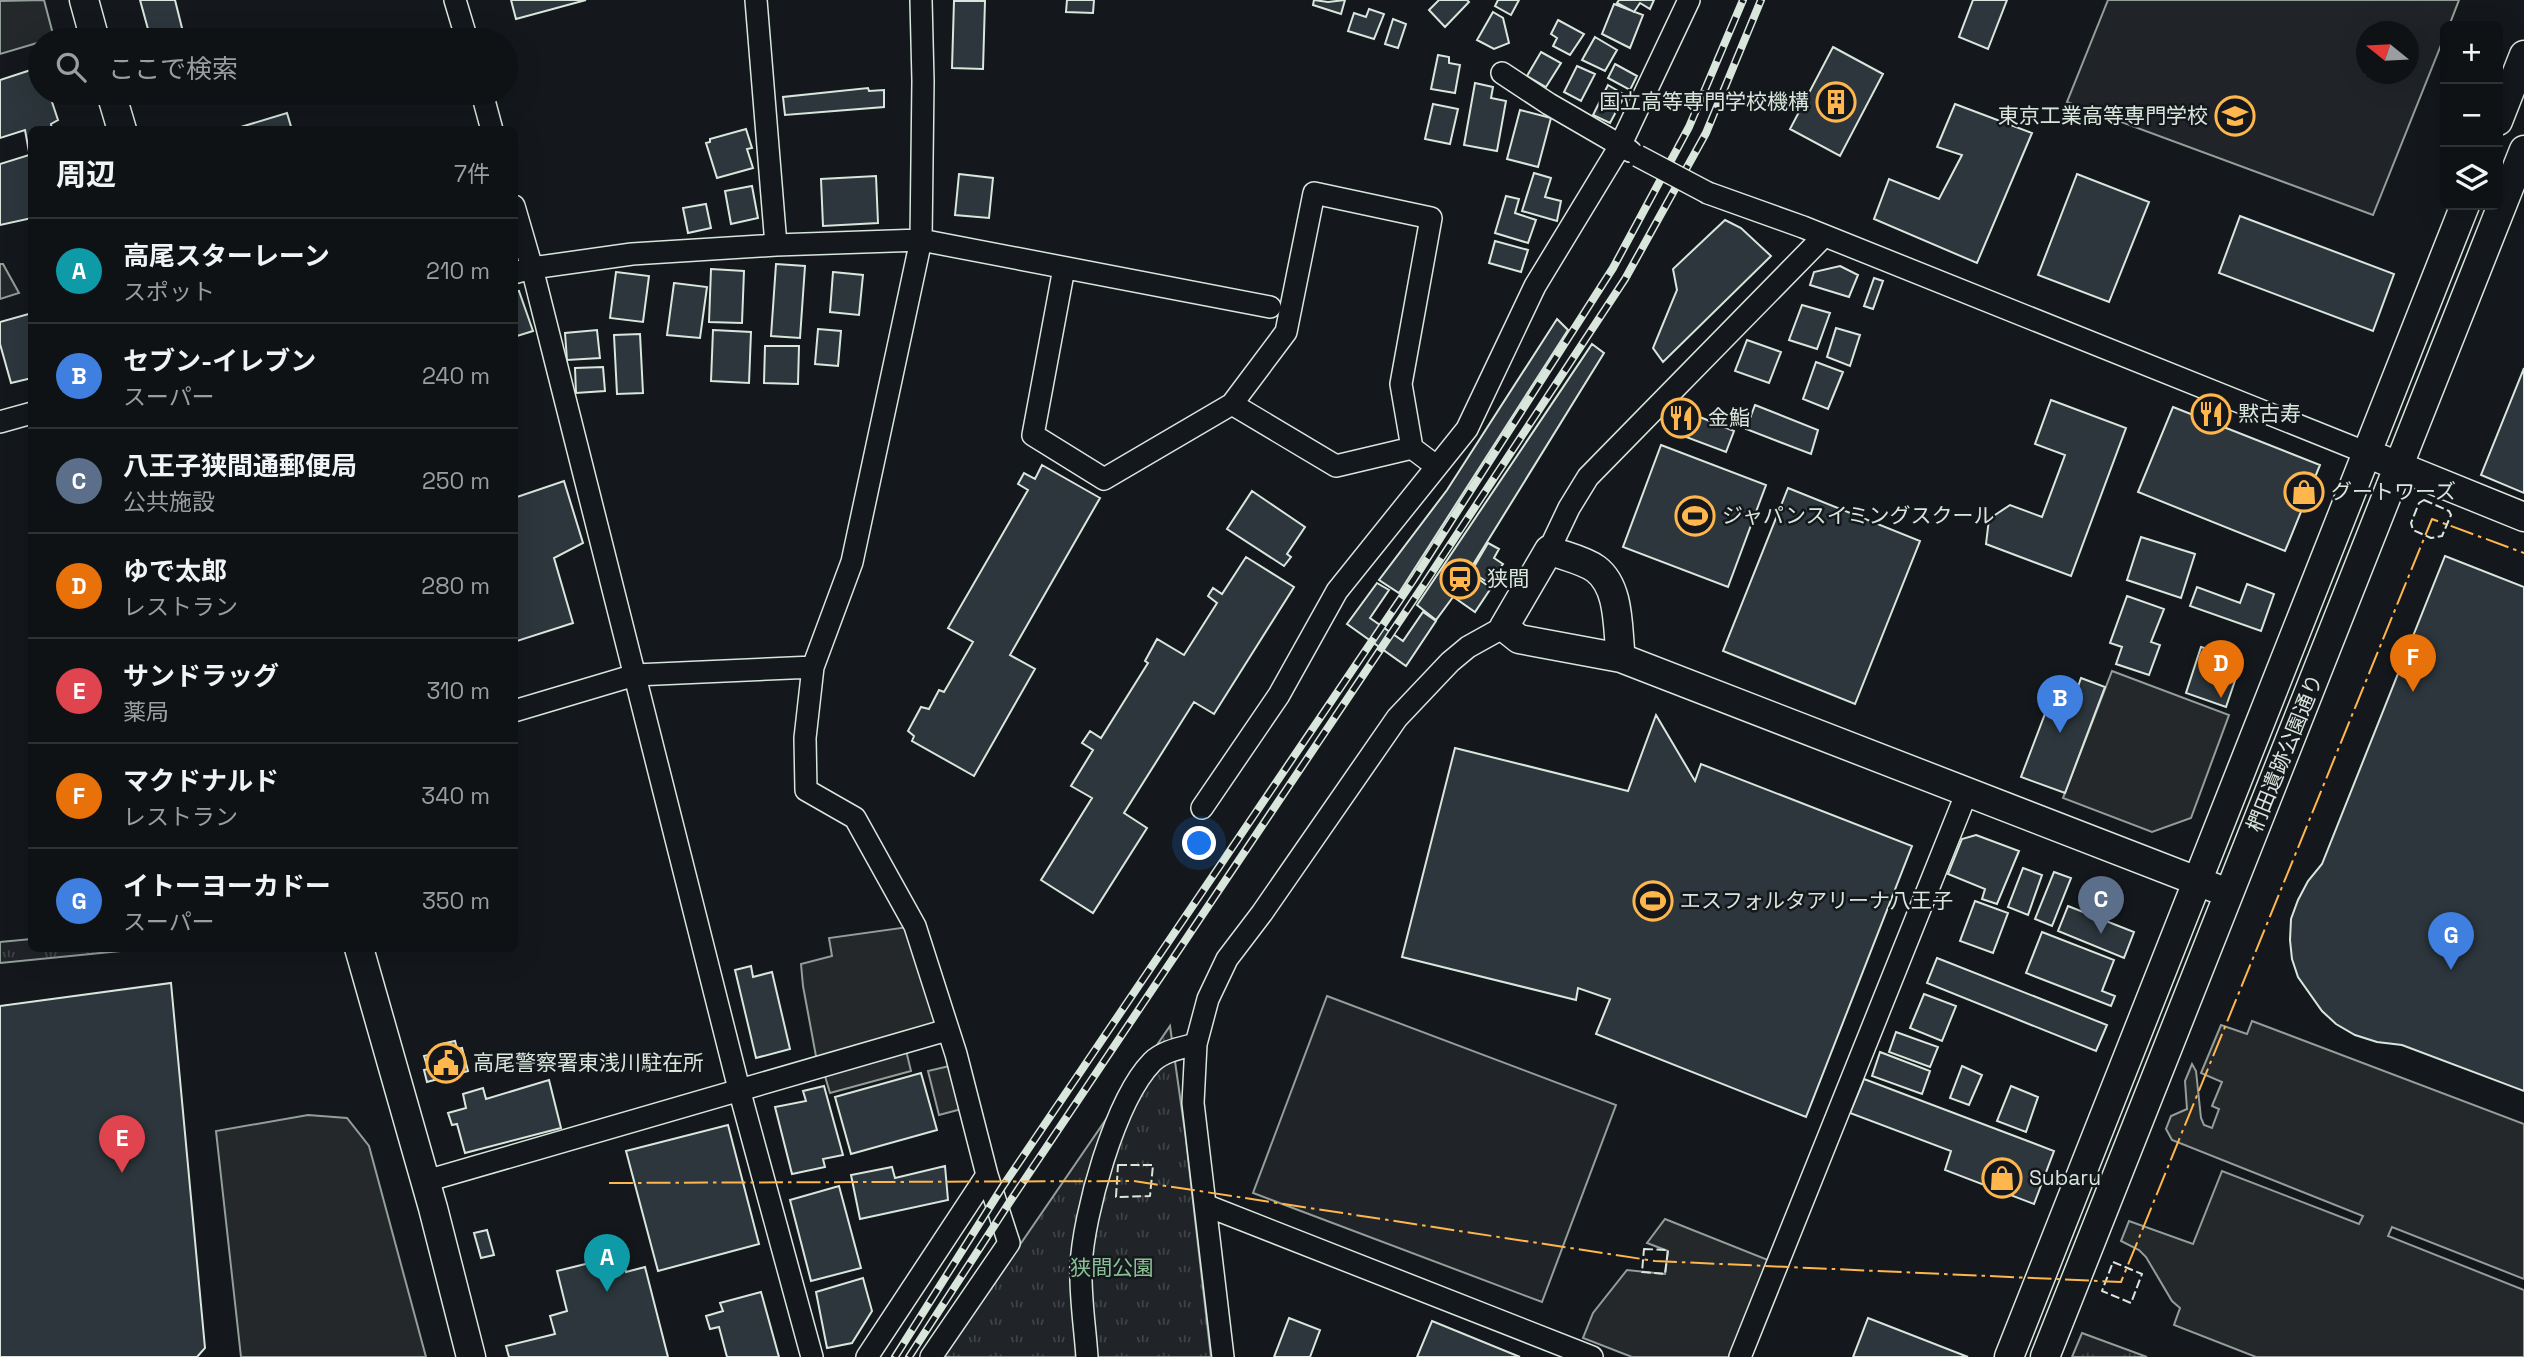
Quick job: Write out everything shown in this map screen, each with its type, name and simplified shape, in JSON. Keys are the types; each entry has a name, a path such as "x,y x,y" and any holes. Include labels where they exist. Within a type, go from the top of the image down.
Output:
{"street":[{"path":"83,0 91,28"},
{"path":"455,0 463,28"},
{"path":"756,0 776,245"},
{"path":"921,0 921,240 852,562 813,667 805,738 806,790 855,818 915,926 956,1054 986,1175 1009,1243 930,1357"},
{"path":"1202,808 1279,695 1337,591 1467,429 1535,286 1629,151 1689,0"},
{"path":"2503,108 2524,55"},
{"path":"1502,73 1629,151 1709,192 2524,517"},
{"path":"115,105 121,126"},
{"path":"485,105 491,126"},
{"name":"椚田遺跡公園通り","path":"2045,1357 2524,150"},
{"path":"1064,268 1033,435 1104,479 1232,404 1286,332 1314,193 1432,218 1401,384 1412,448 1436,466"},
{"name":"椚田遺跡公園通り","path":"2009,1357 2463,210"},
{"path":"518,234 523,270 635,675 739,1089 811,1357"},
{"path":"1223,1357 1193,1103 1196,1044 1208,999 1227,959 1262,913 1396,718 1450,662 1468,647 1504,626 1588,477 1824,236"},
{"path":"523,270 632,254 921,240 1270,307"},
{"path":"1232,404 1336,466 1412,448"},
{"path":"0,422 28,414"},
{"path":"1549,550 1595,568 1608,582 1613,595 1621,658"},
{"path":"1504,626 1520,639 1621,658 2229,894"},
{"path":"518,710 635,675 813,667"},
{"path":"1740,1357 1967,792"},
{"path":"360,952 426,1181 471,1357"},
{"path":"426,1181 947,1030"},
{"path":"1087,1357 1081,1293 1082,1263 1096,1184 1107,1150 1119,1118 1138,1082 1153,1061 1166,1052 1196,1044"},
{"path":"867,1357 986,1175"},
{"path":"1205,1205 1592,1357"}],"green space":[{"path":"2108,0 2459,0 2451,21 2440,21 2440,48 2373,215 2067,102"},
{"path":"28,939 28,952 111,952 0,963 0,942"},
{"path":"1327,996 1616,1105 1542,1302 1253,1193"},
{"name":"狭間公園","path":"1170,1026 1211,1357 943,1357"},
{"path":"2082,1333 2147,1357 2072,1357"}],"shaded area":[{"path":"44,0 51,28 28,28 28,46 0,54 0,1"},
{"path":"0,264 3,264 19,293 0,299"},
{"path":"2112,671 2229,715 2191,818 2152,832 2063,798"},
{"path":"915,926 947,1030 904,1042 911,1071 830,1093 822,1066 818,1067 801,964 832,956 829,938"},
{"path":"2252,1021 2524,1124 2524,1279 2392,1227 2388,1236 2524,1290 2524,1357 2256,1357 2174,1325 2180,1308 2172,1301 2146,1257 2139,1250 2121,1241 2129,1221 2193,1244 2222,1171 2359,1224 2363,1216 2172,1140 2166,1129 2171,1116 2187,1109 2185,1081 2192,1064 2196,1071 2201,1118 2204,1125 2212,1128 2219,1109 2212,1106 2222,1082 2201,1073 2221,1025 2247,1034"},
{"path":"958,1064 969,1107 939,1115 928,1071"},
{"path":"308,1115 347,1118 369,1146 426,1357 241,1357 216,1131"},
{"path":"1665,1219 1773,1262 1734,1357 1632,1357 1583,1338 1593,1313 1627,1270 1665,1274 1668,1251 1647,1243"}],"building":[{"path":"140,0 175,0 182,28 148,28"},
{"path":"511,0 586,0 516,19"},
{"path":"1067,0 1094,0 1093,13 1066,12"},
{"path":"1314,0 1345,0 1341,14 1313,5"},
{"path":"1439,0 1469,2 1445,27 1429,10"},
{"path":"1498,0 1519,0 1511,15 1495,6"},
{"path":"1619,0 1654,0 1650,9 1640,3 1634,12 1617,3"},
{"path":"1973,0 2007,0 1988,49 1959,37"},
{"path":"954,1 985,1 983,69 952,68"},
{"path":"1614,4 1643,15 1630,48 1602,34"},
{"path":"1369,9 1384,14 1374,39 1348,31 1354,13 1366,17"},
{"path":"1493,12 1503,18 1509,43 1494,49 1477,40"},
{"path":"1393,19 1406,24 1398,48 1385,44"},
{"path":"1558,20 1584,34 1570,55 1553,46 1557,38 1551,34"},
{"path":"1595,37 1617,50 1605,71 1582,60"},
{"name":"国立高等専門学校機構","path":"1833,47 1883,74 1840,156 1790,129"},
{"path":"1541,52 1561,63 1546,87 1527,76"},
{"path":"1438,55 1449,57 1449,63 1460,65 1455,93 1431,89"},
{"path":"1615,64 1637,76 1630,90 1608,78"},
{"path":"1577,66 1595,74 1581,101 1564,92"},
{"path":"28,71 28,105 53,105 58,120 51,126 28,126 28,146 25,130 0,138 0,80"},
{"path":"1475,83 1493,87 1491,98 1506,101 1497,151 1464,145"},
{"path":"1608,85 1625,95 1610,123 1593,115"},
{"path":"868,88 869,91 884,90 884,107 785,115 783,97"},
{"path":"1433,104 1458,109 1450,144 1425,139"},
{"path":"1955,104 2032,133 1977,263 1874,219 1889,179 1939,199 1962,155 1937,147"},
{"path":"1520,110 1551,118 1538,167 1507,159"},
{"path":"287,113 291,126 244,126"},
{"path":"746,129 752,148 747,149 753,168 717,178 706,143 710,142 710,139"},
{"path":"28,155 28,219 0,225 0,164"},
{"path":"1534,173 1551,178 1545,197 1561,201 1557,221 1522,211"},
{"path":"959,174 993,178 989,218 955,215"},
{"path":"2077,174 2149,202 2109,302 2038,275"},
{"path":"876,176 878,223 823,226 821,179"},
{"path":"752,186 758,218 731,224 725,191"},
{"path":"1506,196 1519,199 1515,213 1536,220 1528,243 1495,233"},
{"path":"706,204 711,228 688,233 683,208"},
{"path":"2240,216 2394,274 2373,331 2219,273"},
{"path":"1725,220 1741,228 1771,256 1663,362 1653,348 1677,290 1673,269"},
{"path":"1495,241 1528,250 1521,272 1489,263"},
{"path":"776,264 805,266 800,338 771,336"},
{"path":"1840,266 1858,275 1849,297 1810,285 1814,272"},
{"path":"711,269 744,271 742,323 709,322"},
{"path":"616,272 649,276 643,322 610,318"},
{"path":"833,272 863,275 859,315 830,312"},
{"path":"1874,278 1883,281 1873,309 1864,306"},
{"path":"674,283 707,287 700,338 667,335"},
{"path":"518,291 533,331 518,336"},
{"path":"1802,305 1830,313 1817,349 1789,340"},
{"path":"28,314 28,379 11,383 0,344 0,322"},
{"path":"1557,319 1568,330 1399,593 1379,580 1447,490"},
{"path":"1836,328 1860,335 1850,366 1827,357"},
{"path":"818,329 841,331 838,366 815,364"},
{"path":"597,330 600,358 567,360 565,333"},
{"path":"713,330 751,332 749,383 711,381"},
{"path":"640,334 643,393 617,394 614,335"},
{"path":"1747,340 1781,352 1769,383 1735,371"},
{"path":"1592,344 1604,353 1453,597 1436,620 1417,605"},
{"path":"765,346 799,346 798,384 764,383"},
{"path":"1816,362 1843,372 1828,409 1803,399"},
{"path":"603,367 605,391 576,393 575,368"},
{"path":"2524,368 2524,493 2481,475"},
{"path":"2051,400 2126,428 2071,576 1986,544 1989,519 2010,505 2042,517 2065,455 2035,444"},
{"path":"1755,405 1818,430 1811,454 1746,429"},
{"path":"2173,407 2320,465 2285,551 2138,492"},
{"path":"1678,408 1734,431 1726,452 1670,431"},
{"name":"ジャパンスイミングスクール","path":"1661,445 1766,485 1728,587 1623,547"},
{"path":"1042,465 1100,498 1010,655 1035,669 974,776 912,741 914,736 908,731 921,707 929,709 939,690 944,692 973,642 948,628 1028,490 1018,484 1024,473 1035,479"},
{"path":"564,481 583,543 554,558 573,623 518,641 518,497"},
{"path":"1788,488 1920,541 1855,704 1723,651"},
{"path":"1252,491 1305,527 1287,554 1291,557 1284,566 1227,529"},
{"path":"2141,537 2195,554 2181,598 2127,580"},
{"path":"1488,543 1499,549 1494,558 1503,564 1489,583 1471,572"},
{"path":"2445,556 2524,587 2524,1091 2402,1045 2377,1042 2355,1035 2336,1024 2322,1011 2298,977 2292,959 2291,919 2298,900 2308,881 2322,864"},
{"path":"1246,557 1294,587 1214,714 1194,702 1124,813 1147,828 1093,913 1041,880 1092,798 1071,786 1093,750 1082,743 1090,731 1101,738 1148,663 1145,661 1157,639 1184,655 1217,603 1208,596 1213,588 1222,594"},
{"path":"1470,573 1491,588 1475,612 1455,598"},
{"path":"1377,583 1389,590 1370,618 1403,641 1423,612 1436,621 1406,666 1347,624"},
{"path":"2247,584 2274,594 2261,631 2190,606 2197,587 2240,603"},
{"path":"2127,596 2164,609 2151,642 2160,645 2149,675 2116,664 2122,647 2110,643"},
{"path":"2201,647 2242,660 2226,707 2186,693"},
{"path":"2081,678 2105,687 2065,793 2021,777 2051,698 2071,706"},
{"name":"エスフォルタアリーナ八王子","path":"1656,715 1695,781 1701,764 1912,846 1806,1117 1596,1034 1610,999 1578,988 1576,1000 1402,957 1455,748 1628,791"},
{"path":"1976,835 2019,851 1997,904 1982,899 1985,889 1948,874 1962,839"},
{"path":"2023,868 2042,875 2028,915 2008,907"},
{"path":"2054,872 2071,878 2052,926 2035,919"},
{"path":"1975,901 2008,913 1993,953 1960,941"},
{"path":"2068,906 2134,932 2124,958 2058,931"},
{"path":"2042,932 2114,960 2102,991 2115,996 2111,1006 2026,973"},
{"path":"1937,958 2107,1025 2096,1051 1927,983"},
{"path":"751,966 753,977 772,972 790,1049 756,1058 735,970"},
{"path":"171,983 205,1348 197,1357 0,1357 0,1006"},
{"path":"1924,994 1956,1006 1942,1041 1910,1028"},
{"path":"1896,1032 1938,1047 1930,1067 1889,1052"},
{"name":"高尾警察署東浅川駐在所","path":"455,1041 457,1049 462,1048 468,1071 427,1082 424,1070 428,1069 424,1056 442,1052 441,1044"},
{"path":"1880,1052 1930,1071 1922,1094 1872,1076"},
{"path":"1962,1066 1982,1075 1969,1105 1950,1098"},
{"path":"921,1073 937,1130 851,1154 835,1097"},
{"path":"1864,1079 2054,1151 2034,1204 1945,1170 1951,1151 1850,1113"},
{"path":"549,1080 561,1128 465,1153 457,1124 452,1125 448,1113 466,1108 463,1094 483,1088 486,1099"},
{"path":"824,1086 843,1155 823,1159 825,1167 792,1174 775,1107 806,1101 803,1091"},
{"path":"2011,1086 2038,1097 2026,1132 1997,1121"},
{"path":"728,1125 759,1244 658,1271 626,1151"},
{"path":"945,1166 948,1200 860,1219 851,1175 892,1167 895,1178"},
{"path":"839,1186 861,1268 811,1281 790,1200"},
{"path":"487,1230 494,1255 481,1258 474,1233"},
{"path":"622,1255 626,1272 645,1267 668,1357 509,1357 506,1346 555,1334 550,1316 567,1311 557,1271"},
{"path":"863,1278 872,1311 852,1343 827,1348 816,1292"},
{"path":"761,1292 779,1357 727,1357 719,1327 710,1329 706,1316 723,1311 720,1303"},
{"path":"1289,1318 1320,1330 1310,1357 1274,1357"},
{"path":"1868,1318 1968,1357 1853,1357"},
{"path":"1432,1321 1520,1357 1417,1357"}],"railway":[{"path":"895,1357 1003,1186 1414,579 1613,268 1689,127 1743,0"},
{"path":"909,1357 1625,279 1706,133 1761,0"}],"fence":[{"path":"2424,500 2449,511 2451,515 2442,536 2431,538 2413,530 2411,523 2419,503 2424,500"},
{"path":"1118,1165 1153,1165 1150,1196 1116,1197 1118,1165"},
{"path":"1644,1249 1668,1250 1665,1274 1642,1272 1644,1249"},
{"path":"2113,1262 2142,1274 2131,1303 2102,1291 2113,1262"}],"power":[{"path":"609,1183 1134,1181 1655,1261 2121,1282 2432,519 2524,553"}],"place":[{"name":"国立高等専門学校機構","path":"1836,102"},
{"name":"東京工業高等専門学校","path":"2235,116"},
{"name":"黙古寿","path":"2211,414"},
{"name":"金鮨","path":"1681,418"},
{"name":"グートワーズ","path":"2304,492"},
{"name":"ジャパンスイミングスクール","path":"1695,516"},
{"name":"狭間","path":"1460,579"},
{"name":"マクドナルド","path":"2413,692"},
{"name":"ゆで太郎","path":"2221,698"},
{"name":"セブン-イレブン","path":"2060,733"},
{"name":"エスフォルタアリーナ八王子","path":"1653,901"},
{"name":"八王子狭間通郵便局","path":"2101,934"},
{"name":"イトーヨーカドー","path":"2451,970"},
{"name":"高尾警察署東浅川駐在所","path":"446,1063"},
{"name":"サンドラッグ","path":"122,1173"},
{"name":"Subaru","path":"2002,1178"},
{"name":"高尾スターレーン","path":"607,1292"}]}
